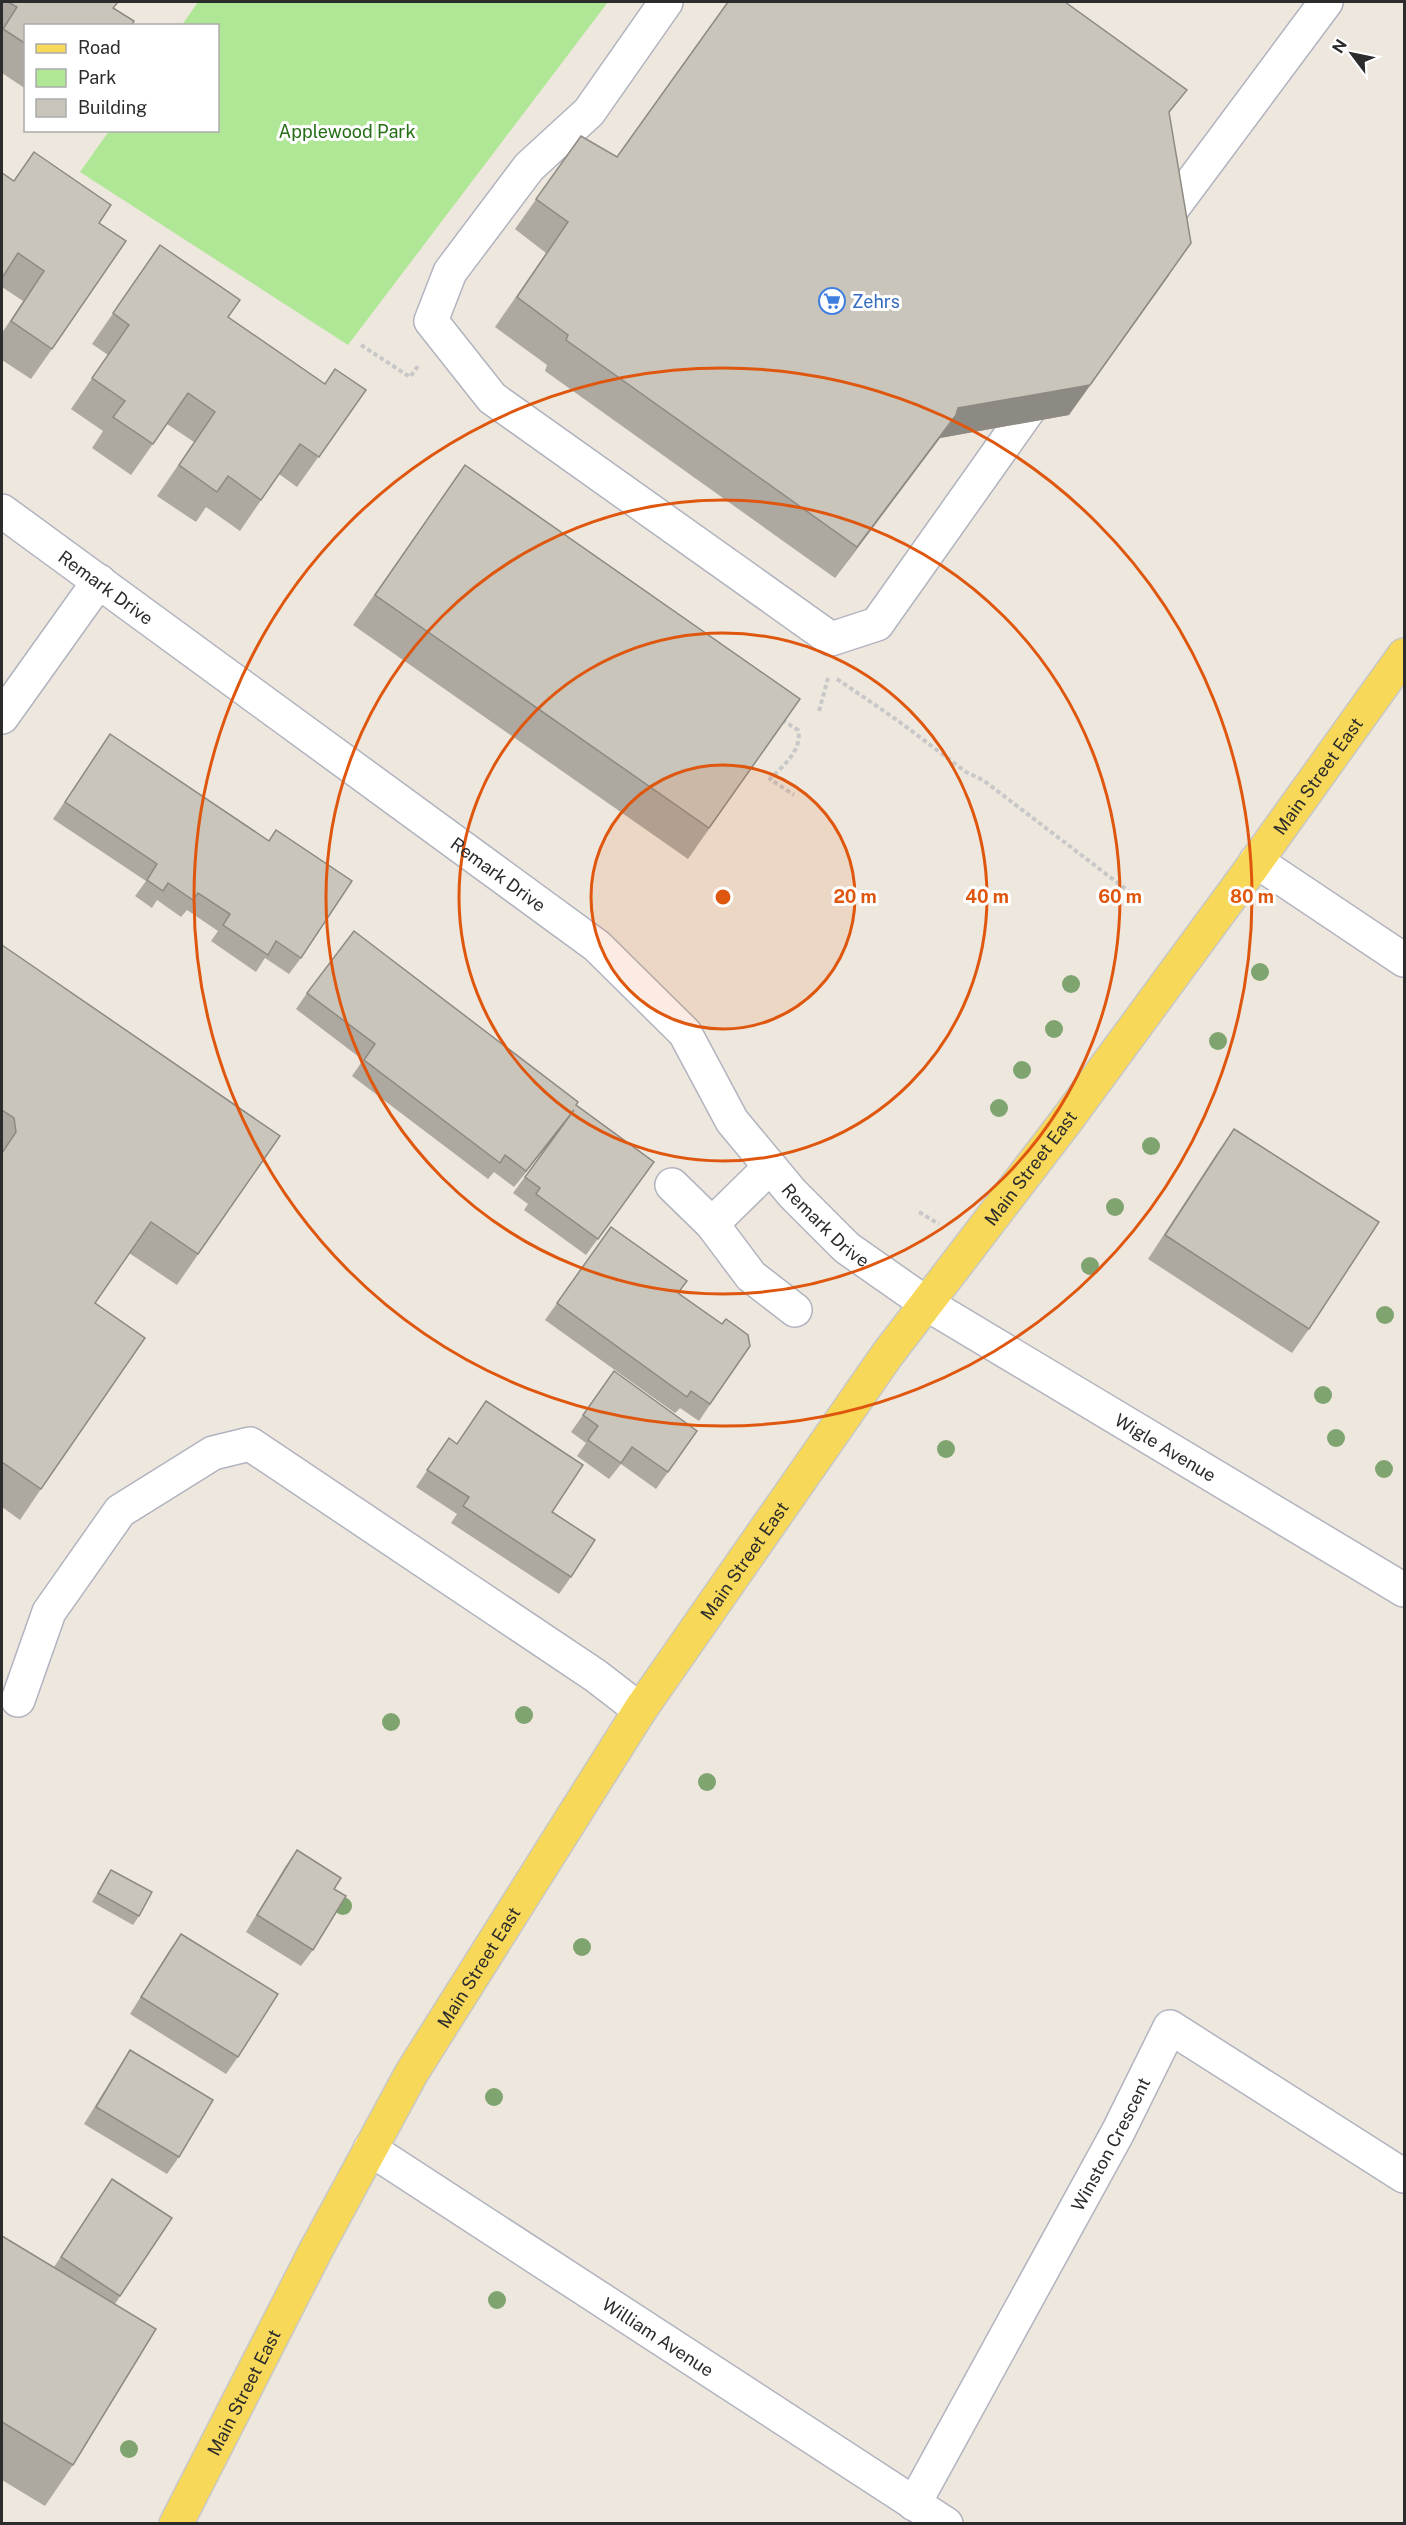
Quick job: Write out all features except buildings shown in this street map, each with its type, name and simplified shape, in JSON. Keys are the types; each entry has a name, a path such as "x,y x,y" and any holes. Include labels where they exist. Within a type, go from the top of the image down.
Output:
{"main road":[{"name":"Main Street East","path":"176,2523 411,2074 640,1710 887,1355 1066,1121 1404,655"}],"street":[{"path":"666,2 589,112 529,167 450,272 431,321 492,398 831,639 878,624 1062,363"},
{"path":"1141,252 1326,2"},
{"name":"Remark Drive","path":"2,511 597,946 685,1033 732,1122 792,1193 847,1248 927,1304"},
{"path":"2,717 99,581"},
{"path":"1256,861 1404,960"},
{"path":"712,1224 770,1167"},
{"path":"672,1185 712,1224 751,1276 795,1310"},
{"name":"Wigle Avenue","path":"927,1304 1404,1590"},
{"path":"18,1700 49,1612 120,1511 213,1453 250,1444 596,1676 640,1710"},
{"name":"Winston Crescent","path":"914,2504 1118,2132 1170,2027 1404,2176"},
{"name":"William Avenue","path":"370,2149 946,2523"}],"path":[{"path":"361,345 410,378 441,334"},
{"path":"819,711 829,674 897,720 966,772 982,780 1105,872 1131,893 1132,903"},
{"path":"776,713 783,721 798,730 799,738 798,745 785,764 770,779 794,795"},
{"path":"919,1212 943,1227"}],"green space":[{"name":"Applewood Park","path":"198,2 608,2 348,345 80,172 108,132 219,132 219,24 183,24"}],"place":[{"name":"Zehrs","path":"832,301"}]}
